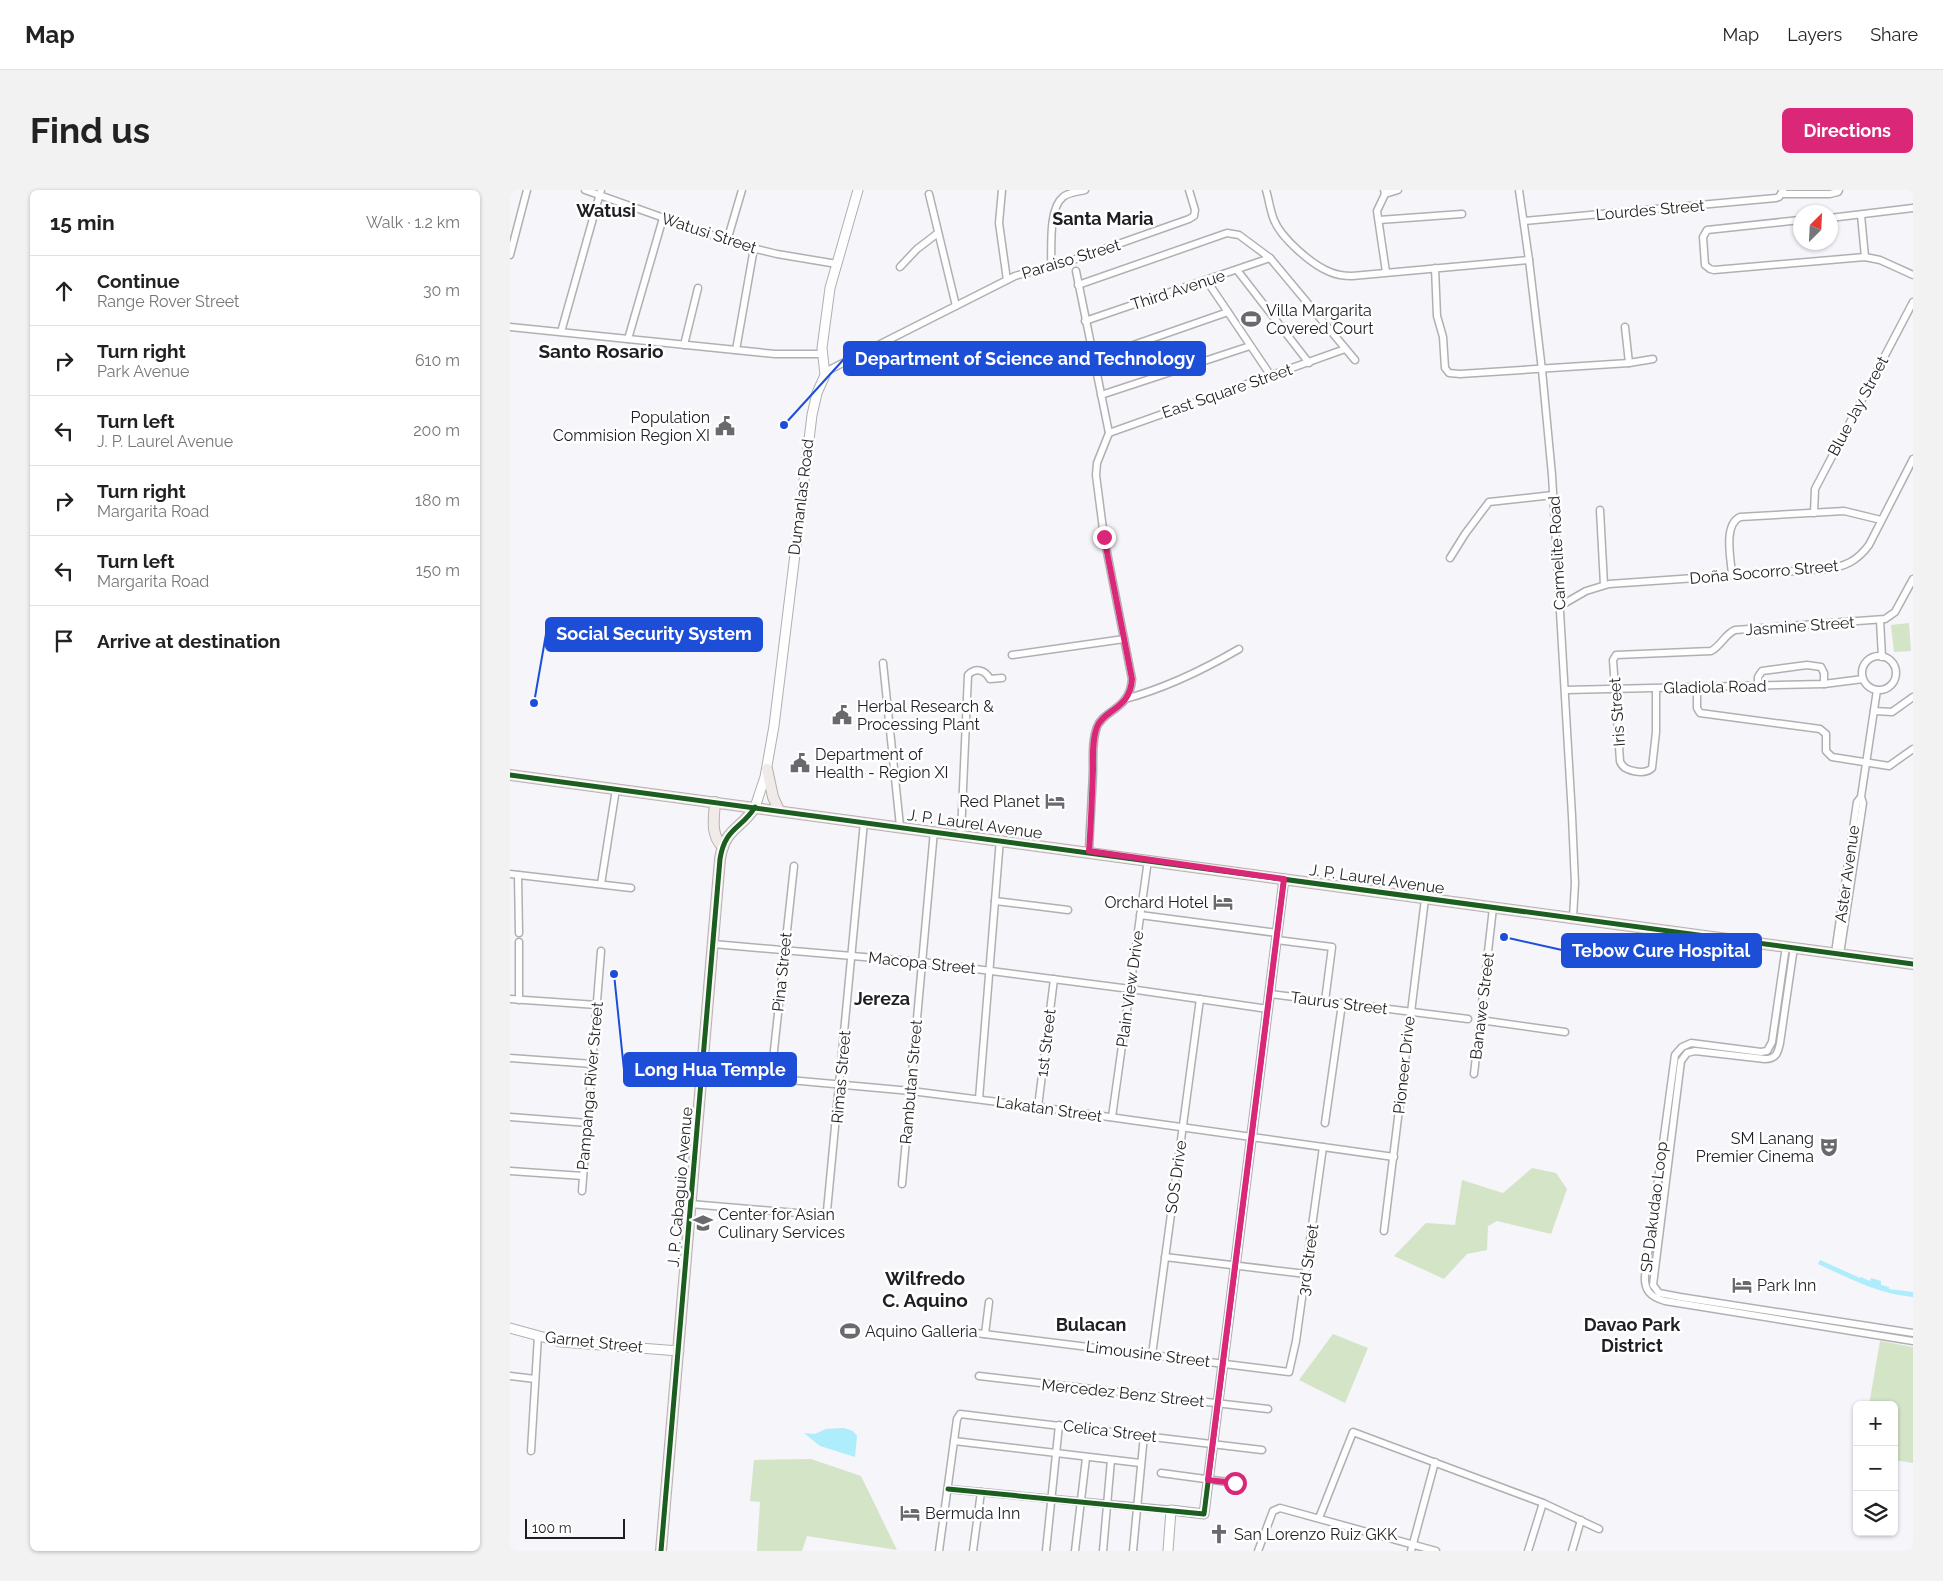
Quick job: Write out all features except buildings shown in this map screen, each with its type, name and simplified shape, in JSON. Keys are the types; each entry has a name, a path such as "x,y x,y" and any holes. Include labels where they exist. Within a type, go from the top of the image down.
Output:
{"main road":[{"path":"767,769 773,797 779,810"},
{"name":"J. P. Laurel Avenue","path":"510,775 1089,851 1425,899 1913,964"},
{"path":"715,802 714,833 723,847"},
{"name":"J. P. Cabaguio Avenue","path":"661,1551 690,1204 723,847 733,830 755,807"}],"street":[{"path":"510,255 527,190"},
{"name":"Watusi Street","path":"585,190 600,192 663,218 727,241 777,254 837,264"},
{"path":"727,241 742,190"},
{"name":"Dumanlas Road","path":"755,807 767,769 812,415 817,392 825,372 822,354 830,288 858,190"},
{"path":"1002,190 999,224 1007,280"},
{"path":"1051,266 1053,223 1056,207 1066,195 1085,190"},
{"name":"Paraiso Street","path":"825,372 1007,280 1189,220 1194,216 1195,210 1189,190"},
{"path":"1266,190 1278,228 1300,252 1330,273 1352,276 1529,260"},
{"path":"1386,272 1377,211 1385,192 1398,190"},
{"name":"Carmelite Road","path":"1519,190 1542,370 1553,495 1575,867 1573,918"},
{"name":"Lourdes Street","path":"1524,221 1780,194 1830,194 1839,190"},
{"path":"561,332 600,192"},
{"path":"929,194 956,306"},
{"path":"1838,217 1913,208"},
{"path":"1379,220 1462,214"},
{"path":"1861,215 1866,258"},
{"path":"628,339 663,218"},
{"path":"1793,221 1707,230 1703,238 1705,265 1714,270 1866,258 1880,260 1913,275"},
{"path":"900,267 917,249 938,233"},
{"path":"1078,286 1227,233 1239,235 1270,258 1355,360"},
{"path":"736,350 754,248"},
{"name":"Third Avenue","path":"1085,321 1270,258"},
{"path":"1435,268 1438,316 1443,338 1446,371 1460,374 1542,370 1653,360"},
{"path":"1237,270 1309,363"},
{"path":"1076,271 1109,433 1096,462 1096,475 1104,537 1132,679 1131,688 1125,699 1116,710 1097,726 1094,747 1089,851"},
{"path":"1206,281 1271,376"},
{"path":"684,345 698,288"},
{"name":"Blue Jay Street","path":"1814,513 1814,489 1913,302"},
{"path":"1093,359 1228,312"},
{"path":"510,327 775,354 822,354"},
{"path":"1626,327 1629,363"},
{"path":"1101,396 1250,346"},
{"name":"East Square Street","path":"1109,433 1346,349"},
{"name":"Doña Socorro Street","path":"1560,606 1586,591 1604,585 1825,570 1849,564 1860,556 1869,545 1913,458"},
{"path":"1450,558 1489,502 1553,495"},
{"path":"1600,510 1604,585"},
{"path":"1732,575 1730,535 1731,525 1734,520 1750,516 1844,511 1881,520"},
{"path":"1882,657 1880,620 1889,617 1895,612 1913,579"},
{"name":"Jasmine Street","path":"1614,657 1620,654 1712,651 1735,630 1880,620"},
{"path":"1012,655 1124,639"},
{"path":"1125,699 1159,689 1185,678 1239,649"},
{"name":"Iris Street","path":"1614,657 1620,761 1622,767 1627,769 1645,772 1652,768 1656,732 1656,688"},
{"path":"1876,657 1882,657 1889,659 1894,664 1896,675 1890,687 1877,690 1869,687 1863,680 1862,670 1867,661 1876,657"},
{"path":"883,663 900,826"},
{"path":"1758,686 1758,677 1762,671 1807,665 1821,667 1824,673 1824,684"},
{"path":"961,834 968,675 970,672 982,670 986,672 990,679 1002,678"},
{"name":"Gladiola Road","path":"1566,690 1824,684 1863,680"},
{"path":"1697,688 1697,708 1700,713 1820,729 1826,734 1826,751 1829,756 1889,766 1913,750"},
{"name":"Aster Avenue","path":"1838,953 1858,814 1863,803 1861,797 1877,690"},
{"path":"1874,710 1892,712 1913,697"},
{"path":"601,884 616,789"},
{"name":"Rimas Street","path":"690,1204 820,1215 826,1213 829,1206 864,822"},
{"name":"Rambutan Street","path":"902,1184 934,831"},
{"path":"980,1100 1000,840"},
{"name":"Plain View Drive","path":"1112,1117 1148,860"},
{"name":"Pina Street","path":"771,1078 794,866"},
{"path":"510,874 631,888"},
{"path":"518,875 519,933"},
{"path":"948,1489 1204,1514 1284,879"},
{"name":"Pioneer Drive","path":"1384,1231 1425,899"},
{"path":"995,901 1068,910"},
{"name":"Banawe Street","path":"1474,1074 1493,908"},
{"path":"1140,915 1277,936 1332,947 1324,1001"},
{"path":"519,942 519,1000"},
{"name":"Macopa Street","path":"713,944 922,962 1268,1009"},
{"name":"SP Dakudao Loop","path":"1790,947 1777,1005 1772,1042 1767,1050 1761,1052 1686,1044 1679,1049 1674,1059 1645,1276 1646,1290 1649,1294 1665,1301 1913,1341"},
{"name":"SP Dakudao Loop","path":"1790,947 1785,1006 1778,1052 1774,1058 1765,1059 1695,1051 1687,1053 1681,1061 1653,1285 1662,1294 1913,1333"},
{"name":"Pampanga River Street","path":"582,1191 602,951"},
{"name":"1st Street","path":"1038,1106 1054,979"},
{"name":"Taurus Street","path":"1270,994 1468,1019"},
{"path":"510,999 597,1005"},
{"name":"SOS Drive","path":"1152,1355 1200,999"},
{"path":"1325,1123 1342,1004"},
{"path":"1777,1005 1785,1006"},
{"path":"1480,1020 1565,1032"},
{"path":"510,1058 593,1064"},
{"name":"Lakatan Street","path":"702,1072 911,1091 1038,1106 1394,1157"},
{"path":"1667,1108 1675,1109"},
{"path":"510,1117 588,1123"},
{"name":"3rd Street","path":"1289,1372 1296,1341 1323,1146"},
{"path":"510,1171 583,1176"},
{"path":"1165,1257 1306,1274"},
{"path":"985,1334 989,1302"},
{"name":"Garnet Street","path":"510,1328 561,1342 679,1351"},
{"name":"Limousine Street","path":"976,1332 1289,1372"},
{"path":"531,1451 538,1336"},
{"path":"510,1376 535,1379"},
{"name":"Mercedez Benz Street","path":"979,1376 1268,1409"},
{"name":"Celica Street","path":"954,1441 958,1415 963,1413 1262,1450"},
{"path":"1046,1551 1058,1425"},
{"path":"1320,1518 1352,1432 1543,1503 1599,1528"},
{"path":"1133,1551 1144,1435"},
{"path":"939,1551 954,1441 1086,1458 1140,1462"},
{"path":"1075,1551 1086,1458"},
{"path":"1103,1551 1111,1460"},
{"path":"1412,1548 1435,1462"},
{"path":"1161,1473 1235,1483"},
{"path":"973,1551 981,1492"},
{"path":"1528,1551 1543,1503"},
{"path":"1258,1551 1273,1511 1276,1509 1284,1509 1320,1518 1412,1548 1436,1551"},
{"path":"1168,1551 1171,1510"},
{"path":"1572,1551 1581,1520"}],"green space":[{"path":"1909,623 1911,651 1894,652 1891,625"},
{"path":"1532,1168 1556,1173 1567,1189 1551,1234 1497,1221 1488,1226 1487,1250 1467,1254 1444,1279 1394,1256 1426,1223 1455,1225 1462,1180 1503,1193"},
{"path":"1333,1334 1368,1348 1345,1403 1299,1380"},
{"path":"1880,1341 1913,1347 1913,1463 1898,1461 1898,1401 1870,1401"},
{"path":"811,1459 861,1476 897,1550 807,1536 802,1551 757,1551 760,1502 750,1501 754,1460"}],"water":[{"path":"1820,1260 1860,1278 1870,1281 1871,1278 1881,1281 1881,1285 1889,1287 1889,1289 1913,1292 1913,1297 1888,1293 1864,1285 1818,1264"},
{"path":"844,1428 853,1431 857,1436 855,1457 820,1446 804,1433 815,1434 826,1429"}],"cycle path":[{"path":"510,775 1913,964"},
{"path":"661,1551 720,859 722,848 730,834 755,807"},
{"path":"948,1489 1204,1514 1284,879"}],"place":[{"name":"Villa Margarita Covered Court","path":"1251,319"},
{"name":"Department of Science and Technology","path":"784,425"},
{"name":"Population Commision Region XI","path":"725,426"},
{"name":"Social Security System","path":"534,703"},
{"name":"Herbal Research & Processing Plant","path":"842,715"},
{"name":"Department of Health - Region XI","path":"800,763"},
{"name":"Red Planet","path":"1055,801"},
{"name":"Orchard Hotel","path":"1223,902"},
{"name":"Tebow Cure Hospital","path":"1504,937"},
{"name":"Long Hua Temple","path":"614,974"},
{"name":"SM Lanang Premier Cinema","path":"1829,1147"},
{"name":"Center for Asian Culinary Services","path":"703,1223"},
{"name":"Park Inn","path":"1742,1285"},
{"name":"Aquino Galleria","path":"850,1331"},
{"name":"Bermuda Inn","path":"910,1513"},
{"name":"San Lorenzo Ruiz GKK","path":"1219,1534"}],"district":[{"name":"Watusi","path":"606,210"},
{"name":"Santa Maria","path":"1103,218"},
{"name":"Santo Rosario","path":"601,351"},
{"name":"Jereza","path":"882,998"},
{"name":"Wilfredo C. Aquino","path":"925,1289"},
{"name":"Bulacan","path":"1091,1324"},
{"name":"Davao Park District","path":"1632,1334"}],"route":[{"path":"1104,537 1132,679 1131,688 1125,699 1116,710 1097,726 1094,747 1089,851 1284,879 1208,1480 1235,1483"}]}
